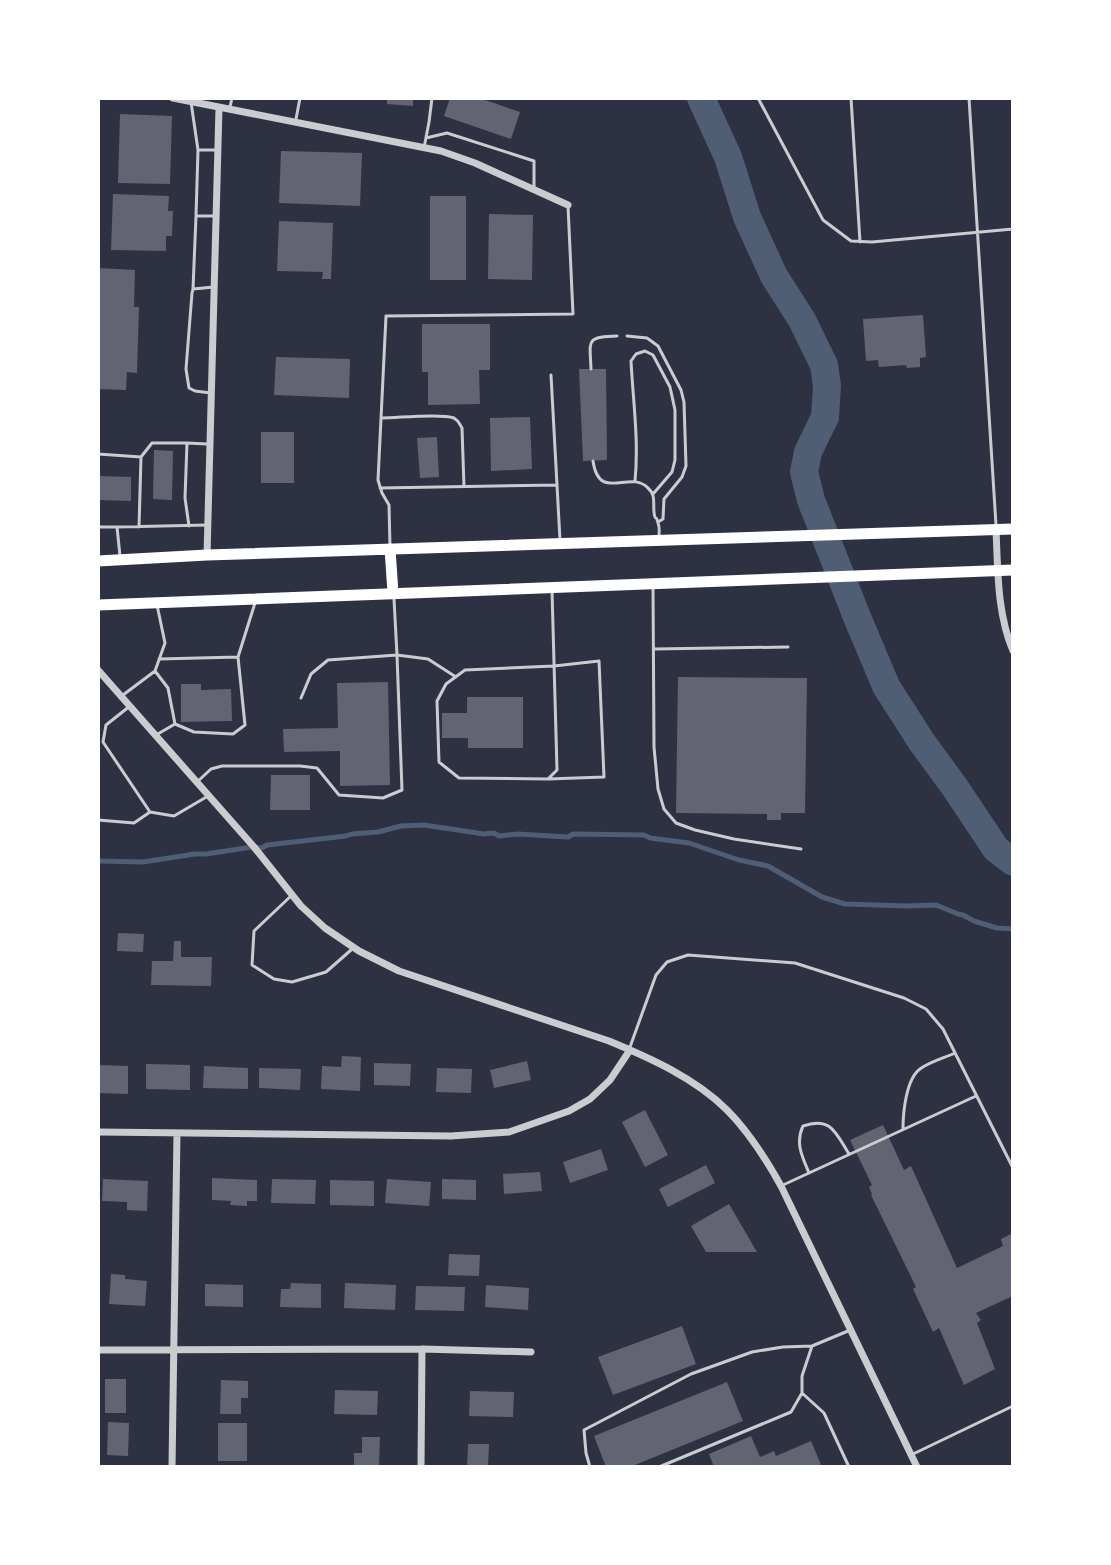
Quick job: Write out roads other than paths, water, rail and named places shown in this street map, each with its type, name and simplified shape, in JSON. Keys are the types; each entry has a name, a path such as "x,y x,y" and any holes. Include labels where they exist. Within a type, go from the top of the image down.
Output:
{"main road":[{"path":"98,561 1013,529"},
{"path":"390,549 393,593"},
{"path":"98,605 1013,570"}],"street":[{"path":"173,98 441,151 568,205"},
{"path":"207,555 219,108"},
{"path":"996,530 1002,621 1012,647"},
{"path":"98,670 254,847 301,906 325,928 399,971 630,1050 669,1069 727,1109 767,1159 917,1467"},
{"path":"98,1132 451,1136 509,1132 569,1111 590,1099 610,1080 630,1050"},
{"path":"172,1467 177,1133"},
{"path":"421,1467 422,1349"},
{"path":"98,1350 422,1349 531,1352"}],"lane":[{"path":"229,110 232,98"},
{"path":"295,123 300,98"},
{"path":"424,148 432,98"},
{"path":"758,98 823,220 851,241 1013,229"},
{"path":"851,98 860,242"},
{"path":"969,98 996,530"},
{"path":"191,102 198,150 193,289 186,369 189,388 211,393"},
{"path":"426,138 447,133 534,161 534,190"},
{"path":"198,150 217,150"},
{"path":"390,549 389,505 378,480 386,316 573,314 568,205"},
{"path":"196,216 216,216"},
{"path":"193,289 214,287"},
{"path":"591,369 592,340 617,336"},
{"path":"627,336 647,338 658,346 684,402 686,466 682,477 664,499 663,519 658,522"},
{"path":"635,481 637,423 631,361 636,354 645,351 653,355 670,387 675,410 675,460 672,472 653,494"},
{"path":"551,375 560,544"},
{"path":"381,418 451,417 458,420 462,428 464,487"},
{"path":"139,527 141,457 152,443 210,445"},
{"path":"187,443 185,498 189,526"},
{"path":"98,454 141,457"},
{"path":"593,461 596,475 603,481 611,484 635,481 648,487 653,494 659,540"},
{"path":"380,488 557,485"},
{"path":"98,527 208,525"},
{"path":"117,527 120,560"},
{"path":"653,583 654,747 658,789 664,809 676,823 695,830 801,849"},
{"path":"548,779 557,770 552,587"},
{"path":"197,782 211,769 222,766 300,766 317,768 339,795 383,798 402,790 393,593"},
{"path":"175,724 194,732 233,734 245,725 238,657 256,598"},
{"path":"121,696 155,671 165,643 157,602"},
{"path":"654,649 788,647"},
{"path":"301,698 311,674 328,660 397,655 428,659 456,677"},
{"path":"159,659 238,657"},
{"path":"599,661 604,777 459,778 439,762 437,701 446,684 456,677 465,670 599,661"},
{"path":"155,671 168,688 175,724"},
{"path":"130,706 106,725 103,742 150,812"},
{"path":"156,735 175,724"},
{"path":"98,820 134,823 150,812 174,816 209,795"},
{"path":"292,895 254,931 252,965 274,979 292,982 326,972 354,947"},
{"path":"630,1050 656,975 667,962 688,955 795,963 904,998 926,1009 943,1029 1013,1168"},
{"path":"903,1129 909,1086 917,1070 955,1053"},
{"path":"781,1186 976,1096"},
{"path":"810,1173 798,1145 803,1126 815,1122 828,1125 849,1155"},
{"path":"590,1467 584,1430 691,1374 752,1352 812,1346 851,1329"},
{"path":"659,1467 791,1412 802,1393 802,1376 812,1346"},
{"path":"802,1393 824,1413 849,1467"},
{"path":"911,1455 1013,1406"}],"waterway":[{"path":"701,98 728,157 747,217 774,276 802,320 824,365 827,386 825,417 808,452 804,472 811,500 857,617 886,686 921,741 996,849 1013,862"},
{"path":"98,861 143,862 378,832 401,826 424,825 499,836 644,835 689,843 768,866 822,897 845,904 936,905 974,921 1013,929"}]}
